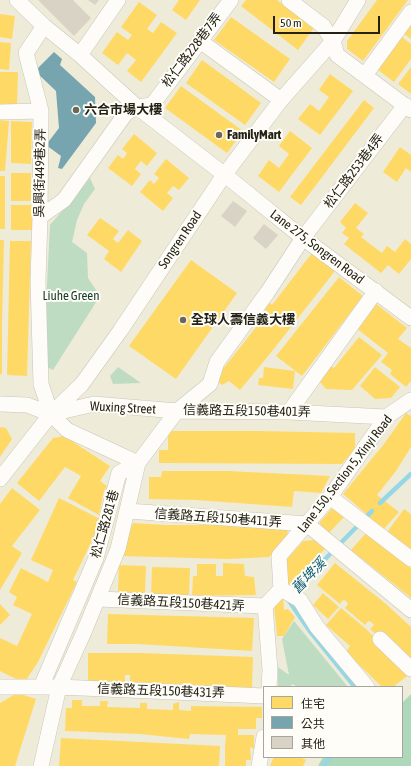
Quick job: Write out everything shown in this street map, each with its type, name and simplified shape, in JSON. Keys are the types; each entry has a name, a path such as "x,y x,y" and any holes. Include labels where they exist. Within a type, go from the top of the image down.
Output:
{"street":[{"name":"Lane 275, Songren Road","path":"17,0 44,26 80,55 137,107 224,174 303,238 411,318"},
{"path":"80,55 118,0"},
{"name":"松仁路228巷7弄","path":"40,216 64,200 126,113 137,107 152,105 230,0"},
{"path":"289,0 323,26 334,41 337,55 408,107"},
{"name":"Songren Road","path":"0,479 50,414 82,384 91,372 120,331 224,174 281,100 334,41 358,0"},
{"path":"365,75 411,12"},
{"name":"吳興街449巷2弄","path":"44,26 26,53 41,111 38,281 41,384 50,414"},
{"path":"200,41 281,100"},
{"name":"松仁路253巷4弄","path":"303,238 408,107"},
{"path":"0,112 41,111"},
{"name":"信義路五段150巷401弄","path":"177,411 210,384 217,362 267,293 303,238"},
{"path":"288,412 376,291"},
{"name":"Lane 150, Section 5, Xinyi Road","path":"281,589 279,556 330,498 386,417 411,400"},
{"path":"0,404 27,405 50,414 67,430 138,463"},
{"name":"Wuxing Street","path":"50,414 94,404 177,411"},
{"path":"41,766 59,687 84,632 118,549 138,463 177,411"},
{"name":"信義路五段150巷401弄","path":"177,411 288,412 386,417"},
{"name":"松仁路281巷","path":"41,687 96,558 119,473 138,463"},
{"path":"330,498 411,559"},
{"name":"信義路五段150巷411弄","path":"128,510 307,524"},
{"path":"307,524 411,610"},
{"path":"270,686 265,606 281,589 300,600 317,627 366,686"},
{"name":"信義路五段150巷421弄","path":"98,599 265,606"},
{"path":"380,639 411,669"},
{"name":"信義路五段150巷431弄","path":"0,687 59,687 263,696"},
{"path":"259,766 263,743"}],"green space":[{"name":"Liuhe Green","path":"90,178 95,189 84,204 77,220 72,242 87,253 88,278 100,296 53,370 43,365 50,225"},
{"path":"118,367 141,383 113,384 110,376"},
{"path":"294,621 347,686 296,686 293,684 290,686 278,686 278,667 289,675 282,639"},
{"path":"411,694 411,766 318,766 322,758 403,758 403,702"}],"building: 住宅":[{"path":"179,0 200,0 186,20 172,10"},
{"path":"246,0 277,0 314,28 298,50 241,6"},
{"path":"377,0 408,0 363,61 347,49 347,41"},
{"path":"139,2 157,15 147,29 153,33 161,22 177,33 141,82 127,71 136,60 127,53 118,65 102,53 117,32 128,40 132,35 121,27"},
{"path":"0,14 15,16 12,39 0,37"},
{"path":"231,17 290,59 274,82 214,40"},
{"path":"411,25 411,39 404,34"},
{"path":"402,37 411,44 411,59 394,82 378,70"},
{"path":"0,42 11,43 9,70 0,69"},
{"path":"202,60 261,103 245,125 186,83"},
{"path":"411,67 411,94 398,84"},
{"path":"0,72 18,72 17,104 0,104"},
{"path":"330,74 353,91 320,135 298,119 310,104 319,111 329,97 319,90"},
{"path":"181,86 243,131 227,153 165,108"},
{"path":"364,100 374,108 301,205 290,197"},
{"path":"0,120 9,121 5,171 0,171"},
{"path":"11,121 32,122 31,164 11,163"},
{"path":"290,131 312,148 279,192 258,176 269,160 279,168 289,154 279,146"},
{"path":"134,134 157,153 147,166 141,161 135,169 141,174 132,186 108,168 118,155 123,159 127,153 122,149"},
{"path":"400,147 411,155 411,172 406,168 397,182 383,172"},
{"path":"166,159 189,178 179,190 173,186 167,193 173,198 163,211 140,192 150,180 154,184 159,178 154,174"},
{"path":"11,173 31,173 31,201 11,201"},
{"path":"0,176 5,176 5,229 0,229"},
{"path":"355,203 368,213 356,228 364,234 361,237 382,253 387,246 395,252 405,239 411,244 411,259 399,274 388,265 381,273 344,244 349,238 342,233 346,228 340,222"},
{"path":"11,205 33,205 33,230 11,230"},
{"path":"100,218 119,231 113,239 118,243 128,230 142,241 121,272 104,259 109,251 87,235"},
{"path":"0,240 4,240 2,374 0,374"},
{"path":"10,241 31,241 27,376 7,375"},
{"path":"312,253 335,271 240,390 229,381 222,385 215,379 268,312 264,309 269,302 272,305"},
{"name":"全球人壽信義大樓","path":"191,260 237,293 176,379 129,346"},
{"path":"339,277 363,296 302,376 276,356"},
{"path":"375,303 407,328 398,339 411,348 411,381 406,387 390,374 392,370 381,362 388,353 356,328"},
{"path":"359,337 382,355 352,390 326,389 319,381 331,366 334,368"},
{"path":"264,367 295,371 293,389 258,385 259,378 263,378"},
{"path":"375,367 400,387 391,398 375,399 360,386"},
{"path":"406,413 411,416 411,447 396,471 377,495 399,512 383,530 343,494 384,444"},
{"path":"0,427 6,428 12,439 0,457"},
{"path":"168,431 355,433 355,449 342,464 159,463 159,450 168,450"},
{"path":"64,436 110,466 100,481 107,486 104,491 99,515 68,498 81,476 65,467 39,501 17,483 53,438"},
{"path":"162,471 227,471 330,476 321,493 294,491 292,507 196,500 149,499 149,477 161,477"},
{"path":"12,488 40,510 12,546 22,553 0,590 0,504"},
{"path":"59,498 102,520 73,580 77,582 38,662 24,683 0,671 0,638 17,646 32,614 13,605 17,597 9,592 21,568 48,582 53,570 31,560"},
{"path":"335,505 346,515 329,533 319,523"},
{"path":"404,509 411,514 411,551 387,532"},
{"path":"133,523 165,525 287,525 288,536 269,557 229,559 120,556"},
{"path":"366,533 411,568 411,598 351,550"},
{"path":"314,540 325,549 288,586 275,573 303,541"},
{"path":"223,563 244,564 245,576 254,577 256,595 192,596 193,576 197,576 197,564 216,564 216,576 223,576"},
{"path":"335,563 386,604 411,627 411,666 370,629 374,625 371,622 368,621 365,625 345,608 348,604 346,601 343,600 340,604 317,585"},
{"path":"119,565 146,566 145,594 118,593"},
{"path":"152,567 190,568 189,596 151,595"},
{"path":"323,593 339,607 328,619 313,605"},
{"path":"283,594 284,610 288,609 295,617 284,636 277,636 273,595"},
{"path":"0,604 10,615 0,625"},
{"path":"341,608 365,628 411,673 394,686 381,686 346,652 350,646 326,625"},
{"path":"108,614 254,618 252,651 138,644 107,644"},
{"path":"88,653 140,653 253,657 252,688 130,682 130,675 125,675 125,683 88,683"},
{"path":"17,693 36,699 15,766 0,766 0,703"},
{"path":"72,700 82,700 82,706 100,706 100,701 108,701 107,707 140,708 140,703 147,703 147,709 173,710 173,704 179,702 179,710 191,711 191,706 262,707 262,718 256,718 256,729 238,729 238,735 254,735 254,749 250,747 251,760 246,760 246,766 225,766 226,735 190,734 189,739 139,734 65,731 66,708 72,708"},
{"path":"61,738 220,746 219,766 59,766"},
{"path":"274,758 302,758 306,760 303,766 270,766"}],"building: 公共":[{"name":"六合市場大樓","path":"54,52 62,59 60,65 95,97 96,123 62,169 58,168 61,156 46,145 59,128 56,91 35,71"}],"building: 其他":[{"path":"38,0 73,0 91,18 74,36"},
{"path":"88,0 99,0 95,5"},
{"path":"233,201 247,211 235,227 221,216"},
{"path":"264,224 278,235 266,249 253,238"}],"waterway":[{"name":"舊埤溪","path":"380,503 411,474"},
{"name":"舊埤溪","path":"292,593 372,511"},
{"name":"舊埤溪","path":"287,598 309,630 354,686"},
{"name":"舊埤溪","path":"323,766 329,758"}],"place":[{"name":"六合市場大樓","path":"76,110"},
{"name":"FamilyMart","path":"219,135"},
{"name":"全球人壽信義大樓","path":"183,320"}]}
